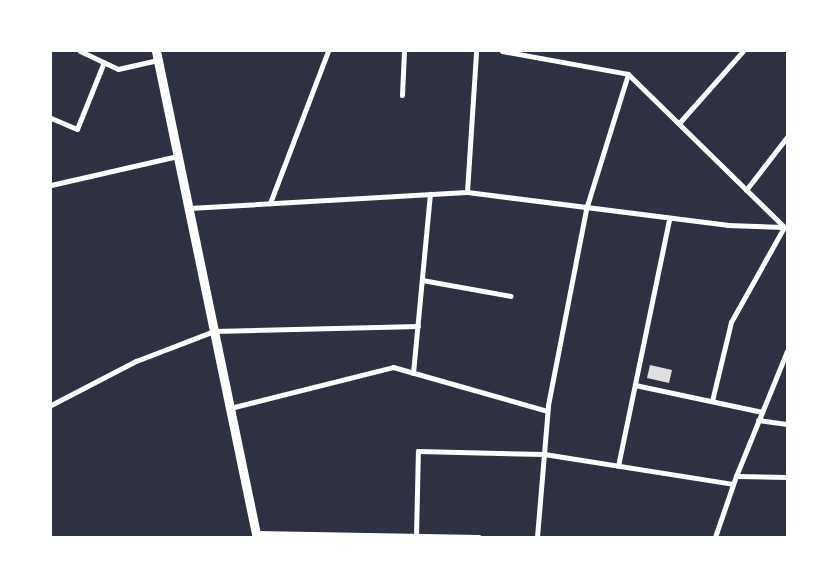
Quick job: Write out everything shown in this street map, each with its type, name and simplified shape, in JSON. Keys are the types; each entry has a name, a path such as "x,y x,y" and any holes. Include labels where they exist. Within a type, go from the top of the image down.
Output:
{"street":[{"path":"80,51 118,69 157,56 256,535 479,537"},
{"path":"270,203 328,51"},
{"path":"402,95 404,51"},
{"path":"468,192 476,51"},
{"path":"502,51 628,74 680,122 785,228"},
{"path":"680,122 743,51"},
{"path":"51,118 77,129 104,62"},
{"path":"537,537 547,411 586,209 628,74"},
{"path":"746,190 787,137"},
{"path":"51,185 178,156"},
{"path":"189,208 468,192 586,209 727,225 785,228"},
{"path":"414,373 430,194"},
{"path":"618,466 669,218"},
{"path":"712,401 731,322 785,228"},
{"path":"422,280 511,296"},
{"path":"51,405 136,361 214,331 418,326"},
{"path":"715,537 736,476 787,350"},
{"path":"230,408 393,367 547,411"},
{"path":"634,386 762,412"},
{"path":"758,420 787,424"},
{"path":"416,536 418,451 544,454 733,484"},
{"path":"736,476 787,476"}],"building":[{"path":"650,365 672,370 669,383 647,378"}]}
